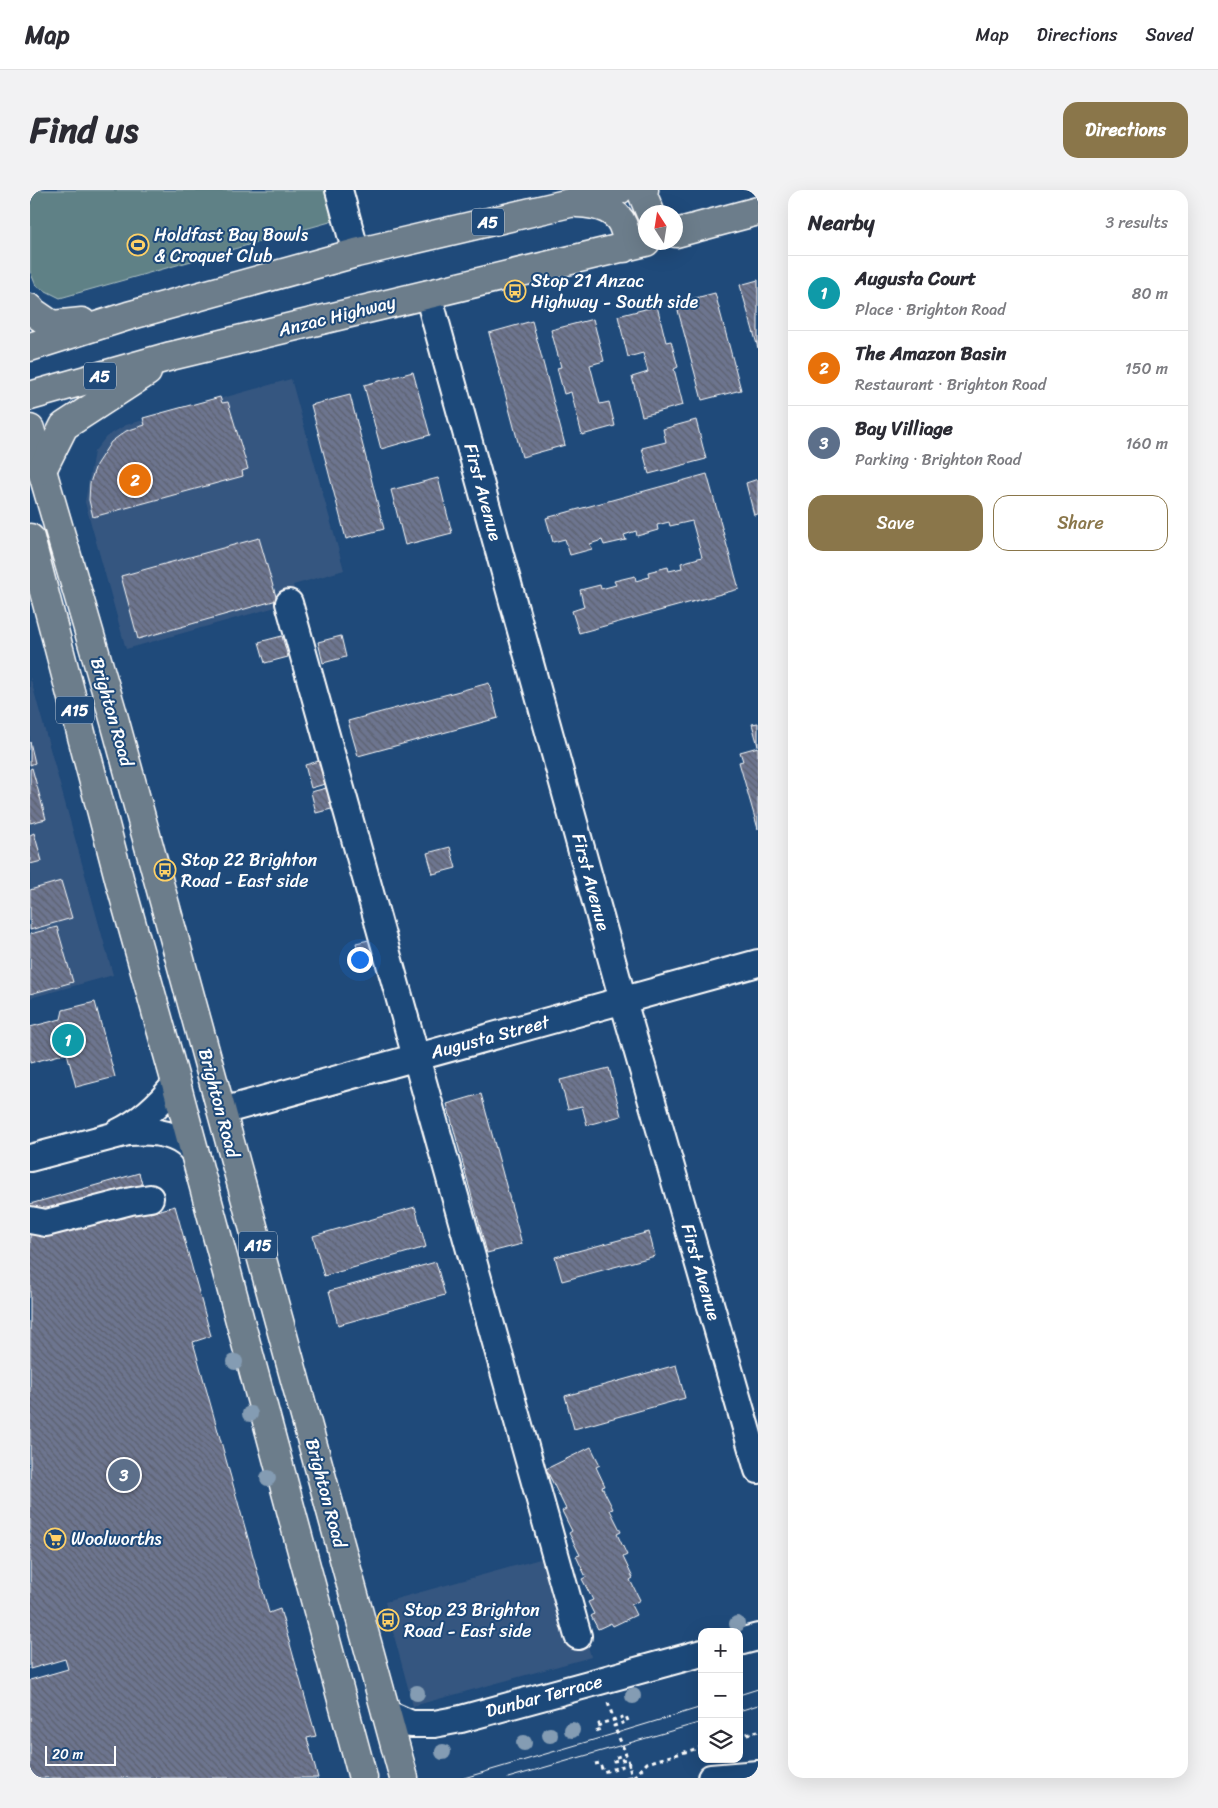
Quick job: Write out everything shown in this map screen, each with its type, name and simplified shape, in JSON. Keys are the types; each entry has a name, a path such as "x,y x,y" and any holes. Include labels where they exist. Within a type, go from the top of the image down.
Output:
{"main road":[{"name":"A5","path":"30,347 128,316 356,253 619,190"},
{"path":"644,190 642,193 647,205"},
{"path":"570,203 596,204 611,211 622,222 626,233 635,245"},
{"path":"683,231 758,210"},
{"name":"Anzac Highway","path":"30,396 171,356 635,245"},
{"path":"30,308 52,325 128,316"},
{"path":"42,470 64,426 171,356"},
{"name":"Brighton Road","path":"30,429 112,711 404,1778"},
{"name":"Brighton Road","path":"30,538 34,571 176,1083 363,1778"},
{"path":"196,1158 222,1111"}],"street":[{"path":"338,190 356,253"},
{"name":"First Avenue","path":"428,294 623,1000 758,1470"},
{"path":"289,603 578,1636"},
{"name":"Augusta Street","path":"222,1111 758,963"},
{"path":"102,1138 123,1130 135,1122 160,1101 176,1083"},
{"path":"30,1158 128,1132 155,1132 179,1140 192,1148 196,1158"},
{"path":"30,1220 46,1223 150,1198"},
{"path":"743,1641 758,1637"},
{"name":"Dunbar Terrace","path":"386,1713 411,1724 434,1724 461,1719 698,1654"},
{"path":"711,1778 758,1774"}],"path":[{"path":"601,1681 614,1720"},
{"path":"596,1731 601,1729 600,1724 626,1716 628,1721 614,1726 626,1754 614,1758 614,1762 628,1759 632,1777"},
{"path":"743,1735 758,1731"},
{"path":"626,1778 636,1775 647,1763 698,1748"},
{"path":"595,1764 600,1763 603,1772 630,1764"}],"shaded area":[{"path":"291,379 344,570 293,585 297,601 126,649 85,502 94,452 106,437 126,425"},
{"path":"30,677 113,975 30,998"},
{"path":"562,1553 591,1657 413,1706 385,1602"}],"green space":[{"name":"Holdfast Bay Bowls & Croquet Club","path":"30,190 329,190 337,220 60,298 36,286 30,271"}],"building":[{"path":"758,280 758,348 740,285"},
{"path":"715,293 741,390 702,400 676,303"},
{"path":"657,306 666,342 671,341 678,367 674,369 683,405 642,416 632,377 648,372 643,353 628,357 618,316"},
{"path":"593,319 604,361 590,365 600,404 609,402 615,426 582,435 571,392 564,394 557,368 561,367 551,330"},
{"path":"532,321 565,445 522,457 489,333"},
{"path":"413,372 430,435 381,449 364,385"},
{"path":"350,395 384,529 346,539 311,405"},
{"path":"220,397 222,403 228,402 248,469 242,471 243,476 93,517 89,500 90,483 96,465 111,442 126,431 145,425 143,418"},
{"path":"696,420 706,459 649,474 642,448 666,442 663,429"},
{"path":"707,474 739,589 579,633 572,611 584,607 580,590 600,585 601,589 616,585 614,581 635,576 636,581 649,577 648,572 668,567 669,571 682,568 681,563 702,557 692,521 670,526 669,522 657,525 658,530 637,536 636,531 624,535 626,540 604,545 602,540 590,544 592,549 570,555 565,539 553,542 546,518"},
{"path":"438,478 452,533 405,545 391,490"},
{"path":"758,479 758,514 754,515 746,483"},
{"path":"259,538 277,600 138,639 121,576"},
{"path":"282,636 288,657 265,663 259,642"},
{"path":"341,636 346,657 323,663 318,642"},
{"path":"489,683 498,718 358,756 348,721"},
{"path":"758,723 758,746 752,724"},
{"path":"30,742 35,763 30,765"},
{"path":"758,747 758,829 739,762 743,761 740,752"},
{"path":"326,759 332,782 311,788 305,765"},
{"path":"32,768 46,819 30,823 30,769"},
{"path":"334,786 339,807 316,813 311,792"},
{"path":"34,833 42,861 30,864 30,835"},
{"path":"450,847 456,868 433,874 427,853"},
{"path":"61,881 72,918 30,930 30,890"},
{"path":"57,927 73,982 30,994 30,934"},
{"path":"377,938 383,961 362,966 356,943"},
{"path":"95,1002 115,1077 76,1087 67,1053 30,1063 30,1027 61,1019 63,1010"},
{"path":"609,1068 621,1116 587,1125 582,1106 568,1109 560,1080"},
{"path":"481,1094 522,1244 487,1253 447,1104"},
{"path":"139,1173 150,1213 175,1206 211,1336 193,1342 269,1613 280,1609 316,1736 307,1738 318,1778 30,1778 30,1680 68,1669 65,1659 30,1669 30,1204"},
{"path":"415,1207 426,1247 324,1276 313,1236"},
{"path":"649,1232 655,1256 562,1281 555,1257"},
{"path":"436,1262 445,1295 338,1325 329,1291"},
{"path":"676,1365 685,1398 574,1429 565,1396"},
{"path":"591,1447 600,1465 596,1467 605,1486 602,1487 613,1509 610,1510 621,1532 617,1534 627,1555 623,1557 633,1578 630,1580 640,1600 631,1605 636,1615 613,1626 611,1623 598,1629 591,1616 594,1614 588,1602 593,1600 582,1579 586,1577 576,1556 580,1555 569,1533 572,1531 562,1511 566,1509 546,1469"}],"tram line":[{"path":"743,1694 758,1689"},
{"path":"743,1710 758,1705"},
{"path":"464,1778 698,1708"},
{"path":"508,1778 698,1723"}],"place":[{"name":"Holdfast Bay Bowls & Croquet Club","path":"138,245"},
{"name":"Stop 21 Anzac Highway - South side","path":"515,291"},
{"name":"The Amazon Basin","path":"135,480"},
{"name":"Stop 22 Brighton Road - East side","path":"165,870"},
{"name":"Augusta Court","path":"68,1040"},
{"name":"Bay Villiage","path":"124,1475"},
{"name":"Woolworths","path":"55,1539"},
{"name":"Stop 23 Brighton Road - East side","path":"388,1620"}]}
